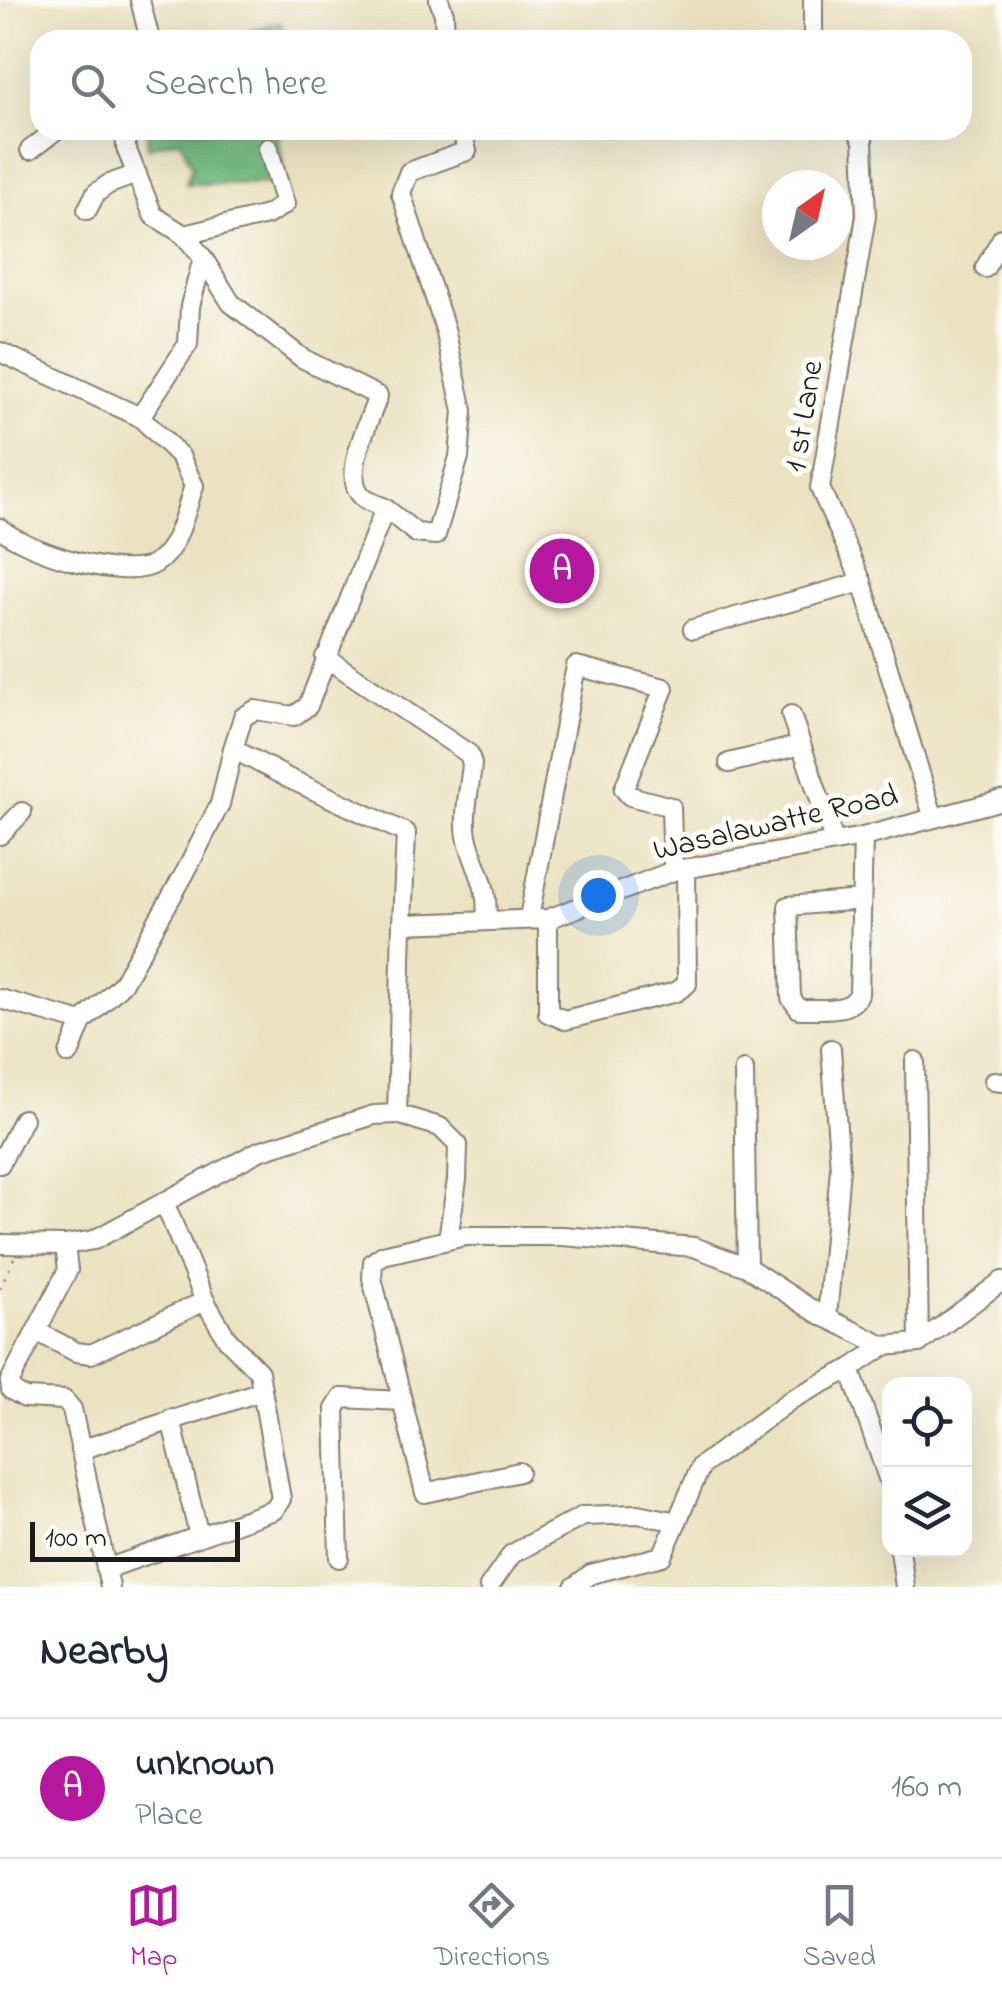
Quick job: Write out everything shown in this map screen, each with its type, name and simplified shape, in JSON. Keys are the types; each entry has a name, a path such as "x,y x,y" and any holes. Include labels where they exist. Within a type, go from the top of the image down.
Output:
{"street":[{"path":"140,0 148,30"},
{"path":"440,0 445,30"},
{"path":"813,0 813,30"},
{"path":"30,150 43,140"},
{"path":"126,140 152,215 184,235 230,302 302,358 378,396 354,464 354,484 362,498 385,508 416,533 436,535 459,457 463,411 445,329 402,193 409,172 468,151 465,140"},
{"name":"1 st Lane","path":"863,140 866,216 820,488 862,582 933,816"},
{"path":"184,235 267,215 285,204 268,148"},
{"path":"86,210 96,193 136,174"},
{"path":"985,268 1002,238"},
{"path":"140,418 188,344 190,306 203,258"},
{"path":"0,352 140,418 180,456 194,486 173,544 158,562 138,572 72,560 13,540 0,528"},
{"path":"70,1054 82,1022 122,984 186,871 220,804 244,717 255,710 294,716 308,706 385,508"},
{"path":"693,629 862,582"},
{"path":"325,657 469,754 472,764 466,834 482,874 488,901 486,920"},
{"path":"576,666 664,688 624,789 630,796 671,808 679,869 687,984 676,992 565,1020 552,1017 548,1013 538,919 576,666"},
{"path":"791,715 834,842"},
{"path":"729,763 801,745"},
{"path":"233,748 406,833 397,1114"},
{"name":"Wasalawatte Road","path":"402,924 538,919 679,869 863,836 1002,800"},
{"path":"0,835 22,812"},
{"path":"862,900 788,906 791,998 799,1009 847,1007 860,994 862,900 863,836"},
{"path":"0,999 82,1022"},
{"path":"827,1318 840,1168 831,1048"},
{"path":"915,1061 919,1343"},
{"path":"744,1070 747,1267"},
{"path":"9,1244 65,1245 94,1240 258,1151 374,1115 397,1114 440,1126 458,1144 458,1180 448,1240"},
{"path":"0,1164 23,1119"},
{"path":"65,1245 68,1270 10,1381 11,1390 25,1398 64,1400 72,1410 108,1578 198,1536 274,1510 280,1499 259,1372 226,1339 205,1301 164,1202"},
{"path":"519,1472 425,1493 372,1278 373,1262 383,1255 465,1236 563,1236 694,1247 747,1267 827,1318 884,1346"},
{"path":"574,1587 591,1574 662,1556 702,1466 792,1400 884,1346 919,1343 1002,1281"},
{"path":"36,1331 76,1352 91,1354 205,1301"},
{"path":"850,1369 884,1467"},
{"path":"80,1450 262,1390"},
{"path":"338,1558 335,1409 342,1398 402,1401"},
{"path":"170,1419 198,1536"},
{"path":"489,1587 512,1554 583,1516 638,1514 677,1522"},
{"path":"901,1557 905,1587"}],"path":[{"path":"0,1288 10,1271 9,1244"}],"green space":[{"path":"280,22 284,30 254,30"},
{"path":"148,140 176,140 148,147"},
{"path":"180,140 279,140 284,183 186,184 192,166"}],"place":[{"name":"unknown","path":"562,571"}]}
